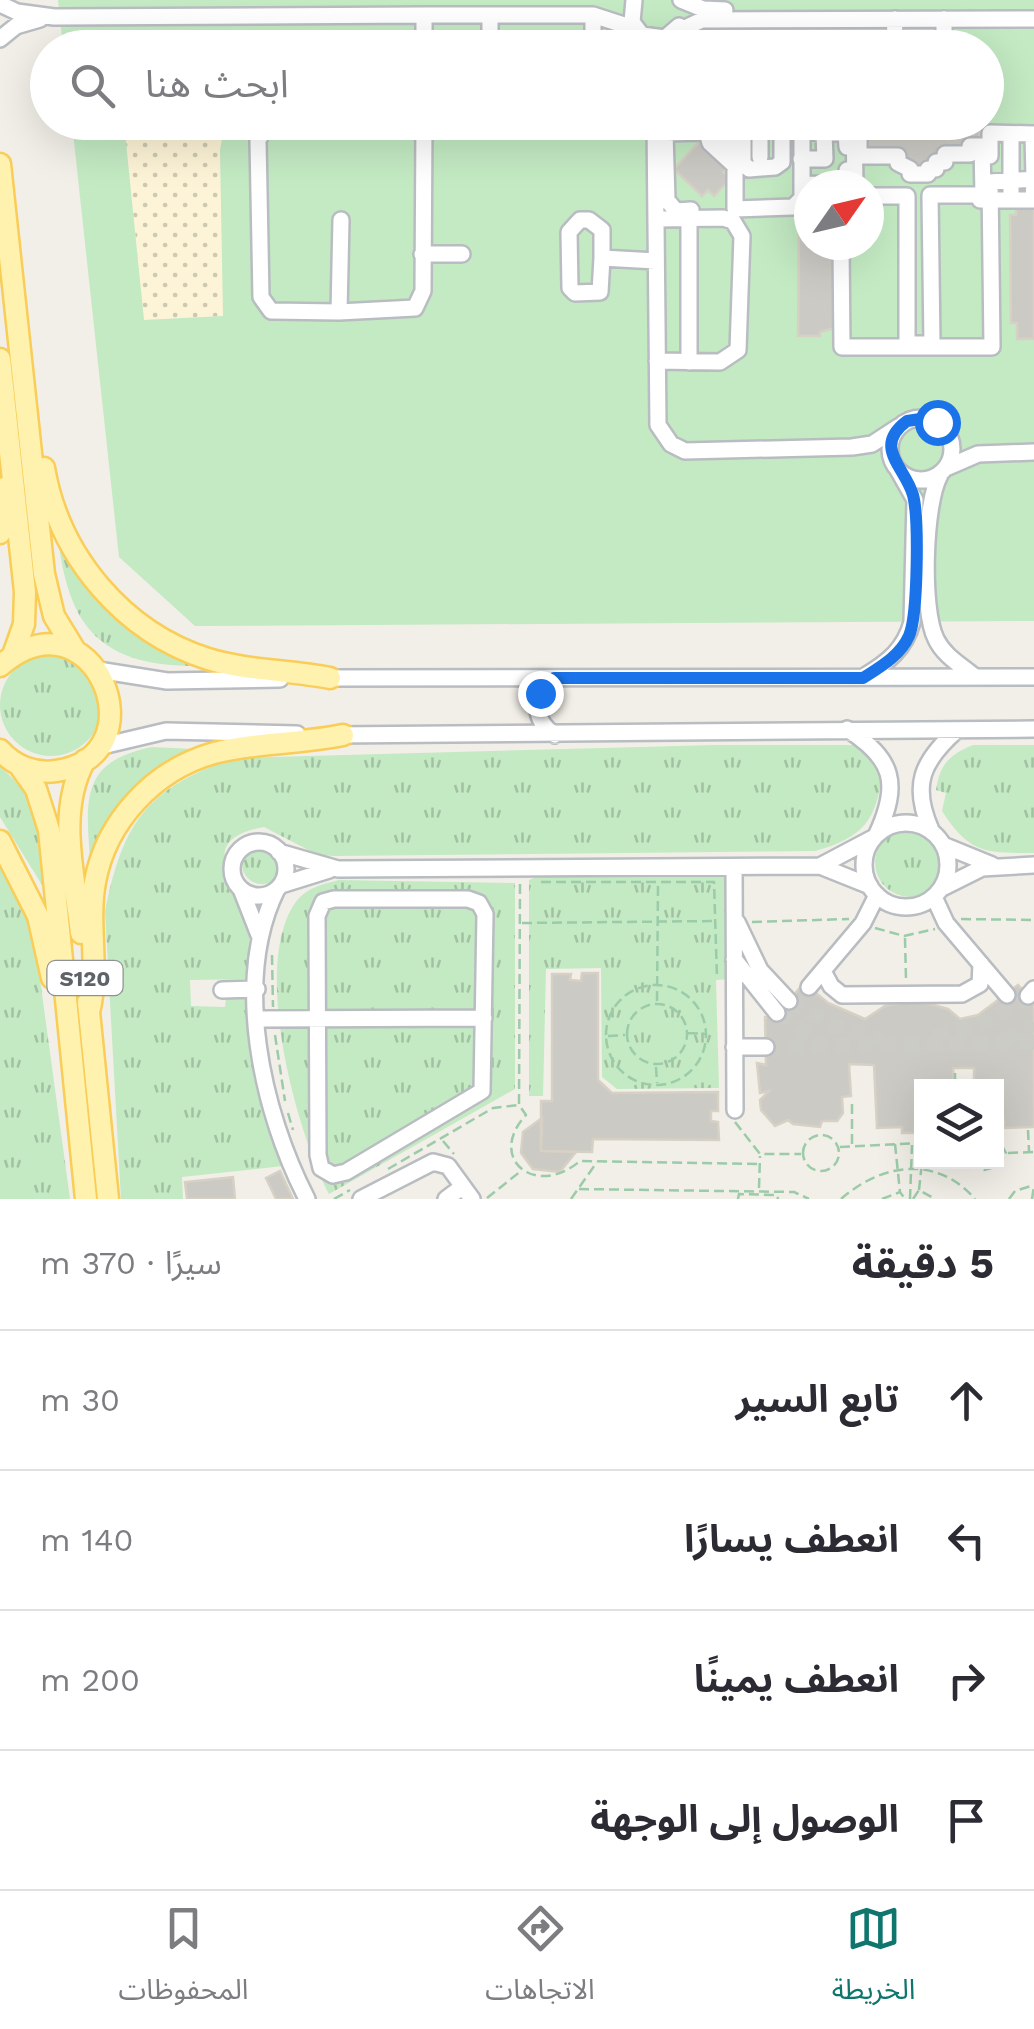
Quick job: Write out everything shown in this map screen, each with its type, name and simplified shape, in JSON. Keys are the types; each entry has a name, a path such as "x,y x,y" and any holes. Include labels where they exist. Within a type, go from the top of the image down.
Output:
{"main road":[{"path":"0,164 47,595 63,635 98,670 111,707 108,728 91,754 52,772 6,756"},
{"path":"0,359 26,592 24,624 7,661"},
{"path":"0,533 4,501 2,381"},
{"path":"26,383 58,517 82,565 117,606 160,638 209,659 330,678"},
{"path":"7,661 34,646 55,645 76,652"},
{"path":"89,1012 94,983 95,880 113,831 137,800 166,775 214,754 343,735"},
{"name":"S120","path":"91,754 73,786 69,814 108,1199"},
{"name":"S120","path":"6,756 36,788 49,830 86,1199"},
{"path":"0,841 30,895 67,1019"}],"street":[{"path":"593,15 624,7 634,0"},
{"path":"634,0 631,13 639,30"},
{"path":"674,30 682,14 680,0 720,10"},
{"path":"0,4 17,12 54,16"},
{"path":"679,30 691,18 720,10 910,5 1034,11"},
{"path":"0,39 24,22 93,8 593,15 612,18 631,30"},
{"path":"424,14 424,30"},
{"path":"490,15 490,30"},
{"path":"593,15 593,30"},
{"path":"895,19 895,30"},
{"path":"944,19 944,30"},
{"path":"683,30 702,20 1034,19"},
{"path":"908,202 1034,200 1033,134 1004,134"},
{"path":"1011,134 1011,200"},
{"path":"258,140 261,297 271,311 340,312 414,308 423,291 424,140"},
{"path":"656,140 658,424 671,444 685,451 852,447 872,444 898,428 927,418 962,444 995,452"},
{"path":"664,140 667,200 676,210 794,206"},
{"path":"726,140 735,144 735,209"},
{"path":"743,140 744,163 748,169 775,167 782,162 782,140"},
{"path":"760,140 760,157"},
{"path":"801,170 802,140"},
{"path":"824,140 825,170"},
{"path":"846,140 847,170"},
{"path":"854,140 854,170"},
{"path":"859,140 859,156 898,156 898,163 910,169 910,174 928,174 936,162 945,162 945,154 970,154 970,146 1012,159 1034,158"},
{"path":"841,260 842,347 992,347 990,182 984,140"},
{"path":"884,198 908,196 907,344 932,344 930,195 983,195 989,140"},
{"path":"801,159 847,158"},
{"path":"990,182 1034,180"},
{"path":"689,218 689,362"},
{"path":"656,219 733,221 742,236 738,350 720,362 657,361"},
{"path":"340,312 341,220"},
{"path":"580,220 589,220 602,230 602,258 600,292 574,292 570,288 570,232 580,220"},
{"path":"422,254 462,254"},
{"path":"602,258 656,260"},
{"path":"863,678 892,658 909,636 912,622 914,500 896,468 891,442 898,428"},
{"path":"945,429 952,447 929,501 929,622 941,649 975,678"},
{"path":"852,447 872,450 923,481 962,457 1034,452"},
{"path":"98,670 167,681 1034,677"},
{"path":"554,678 544,687 537,707 544,727 555,736"},
{"path":"91,754 166,731 555,736 1034,729"},
{"path":"809,987 863,923 873,890 864,862 889,803 889,773 876,749 847,730"},
{"path":"958,730 933,752 920,776 920,802 931,830 944,844 996,866"},
{"path":"820,866 909,822 931,830"},
{"path":"259,935 232,872 237,853 252,842 272,845 286,864 259,935 257,989 266,1019 278,1124 308,1199"},
{"path":"944,844 948,874 938,892 946,923 1006,994"},
{"path":"279,852 338,869 820,866 905,907 968,872 996,866 1034,865"},
{"path":"734,867 735,1110"},
{"path":"241,889 259,896 338,869"},
{"path":"334,899 479,903 485,914 484,1018 484,1086 478,1096 333,1174 322,1168 318,1155 317,911 323,902 334,899"},
{"path":"734,959 783,1007 735,918"},
{"path":"823,971 831,986 842,995 969,993 980,984 981,964"},
{"path":"222,990 257,989"},
{"path":"266,1019 484,1018"},
{"path":"734,1047 766,1047"},
{"path":"356,1194 433,1162 448,1166 467,1193 446,1199"}],"path":[{"path":"520,882 520,1104 526,1116 511,1142 512,1156 521,1171 547,1180 559,1178 580,1161 760,1164"},
{"path":"540,882 714,882 717,978"},
{"path":"657,1004 658,882"},
{"path":"735,918 856,919 844,934"},
{"path":"964,932 953,920 1034,920"},
{"path":"521,922 715,922"},
{"path":"863,923 904,936 946,923"},
{"path":"904,936 906,995"},
{"path":"272,950 266,1019 296,1140"},
{"path":"657,984 673,987 696,1004 706,1034 698,1063 687,1074 657,1085 638,1082 621,1071 610,1055 606,1036 615,1004 627,993 657,984"},
{"path":"657,1004 678,1013 687,1034 678,1056 656,1065 635,1056 626,1035 635,1013 657,1004"},
{"path":"687,1034 706,1034"},
{"path":"606,1036 626,1035"},
{"path":"656,1065 657,1085"},
{"path":"955,1073 955,1079"},
{"path":"852,1100 852,1146"},
{"path":"382,1172 493,1108 520,1104"},
{"path":"735,1110 735,1123 760,1154 758,1192"},
{"path":"1006,1152 1032,1152 1028,1130"},
{"path":"817,1135 833,1140 838,1147 836,1164 820,1171 812,1169 803,1154 804,1146 817,1135"},
{"path":"895,1143 900,1192 909,1199"},
{"path":"838,1147 912,1143 909,1199"},
{"path":"760,1154 803,1154"},
{"path":"572,1199 598,1161"},
{"path":"842,1199 869,1179 914,1167"},
{"path":"909,1199 919,1190 922,1169"},
{"path":"925,1169 948,1176 975,1199"},
{"path":"487,1198 521,1171"},
{"path":"1009,1199 1015,1191 1033,1186 1032,1199"},
{"path":"579,1189 794,1192 809,1199"},
{"path":"919,1190 935,1199"},
{"path":"738,1199 738,1194 758,1192 778,1194 778,1199"},
{"path":"882,1199 900,1192"},
{"path":"334,1199 356,1194"}],"green space":[{"path":"58,0 1034,0 1034,621 195,626 119,557 74,140 126,140 144,320 223,316 222,140 1004,140 1004,30 61,30"},
{"path":"58,536 68,555 200,666 138,659 96,637 71,596"},
{"path":"51,654 80,662 94,676 102,705 94,734 80,748 51,756 22,748 8,734 0,705 8,676 22,662"},
{"path":"856,745 882,773 876,804 856,833 815,851 334,856 318,855 264,827 228,843 227,868 254,924 254,979 190,980 191,1006 225,1007 226,998 253,998 257,1089 283,1166 182,1177 183,1199 121,1199 105,912 120,854 143,813 159,797 179,782 234,758"},
{"path":"973,745 1034,745 1034,853 980,848 961,836 942,811 946,793 936,790 940,773 952,757"},
{"path":"152,747 194,749 158,768 130,791 108,821 90,857 88,816 93,784 112,762"},
{"path":"0,767 14,780 32,808 41,840 47,893 0,817"},
{"path":"910,827 935,837 945,862 935,887 910,897 885,887 875,862 885,837"},
{"path":"262,844 276,850 282,864 276,878 262,884 248,878 242,864 248,850"},
{"path":"0,855 32,921 70,1199 0,1199"},
{"path":"538,876 723,876 729,884 732,979 716,980 719,1088 617,1089 602,1077 601,968 546,969 543,1096 529,1096 529,880"},
{"path":"339,880 515,883 515,1089 329,1194 303,1130 292,1089 278,1003 278,962 284,927 298,899 312,889"}],"sand":[{"path":"126,140 222,140 224,316 144,320"}],"building":[{"path":"703,140 730,165 723,172 730,179 714,196 708,190 702,196 674,169"},
{"path":"862,140 980,140 980,144 934,167 912,167 862,153"},
{"path":"1016,205 1034,205 1034,339 1017,339 1017,323 1011,323 1010,215 1016,215"},
{"path":"799,260 836,260 835,328 820,332 820,336 798,336"},
{"path":"582,973 598,973 598,1080 612,1093 718,1092 718,1111 711,1111 711,1121 718,1122 719,1140 593,1139 592,1152 541,1151 541,1101 552,1101 552,974 571,974 570,980 581,981"},
{"path":"804,983 828,1003 865,1019 885,1006 916,1000 948,1009 960,1019 978,1015 1018,985 1034,1002 1034,1127 1004,1128 1004,1079 974,1079 974,1068 953,1068 954,1079 914,1079 914,1133 902,1133 902,1127 877,1128 874,1065 849,1064 851,1096 842,1097 843,1113 837,1121 822,1121 820,1127 788,1120 775,1126 761,1110 760,1100 769,1091 760,1093 757,1063 766,1065 765,1017 775,1017"},
{"path":"542,1118 541,1151 576,1152 560,1172 533,1169 521,1153 523,1132"},
{"path":"280,1171 293,1199 276,1199 266,1178"},
{"path":"233,1177 235,1199 187,1199 185,1182"}],"tunnel":[{"path":"934,1037 989,1021 1028,996"},
{"path":"789,1001 831,1025 881,1038"},
{"path":"777,1013 823,1044"},
{"path":"1005,1040 1034,1023"},
{"path":"766,1047 1034,1042"}],"route":[{"path":"540,693 554,678 863,678 881,667 902,647 912,622 914,500 910,486 891,458 891,442 907,421 927,418 937,422"}]}
